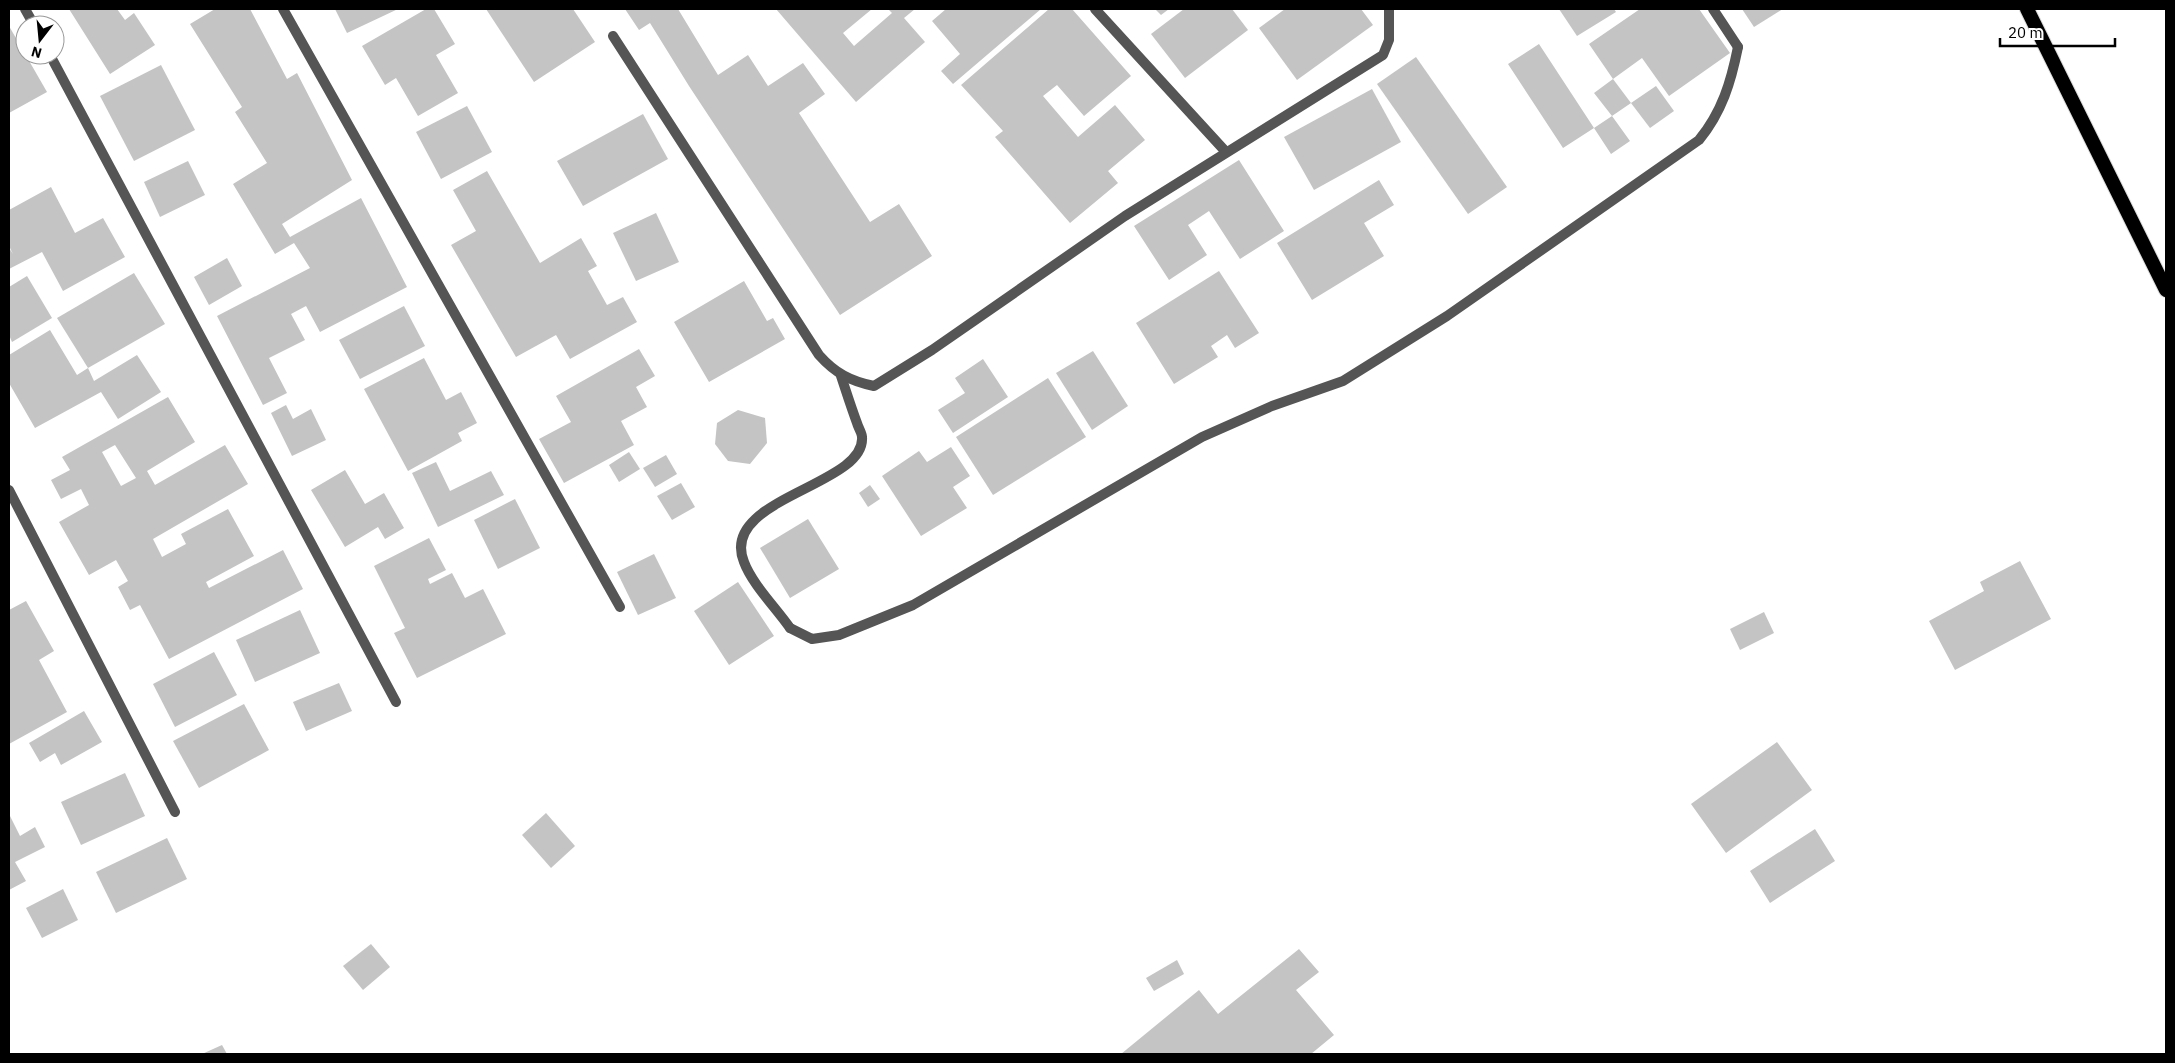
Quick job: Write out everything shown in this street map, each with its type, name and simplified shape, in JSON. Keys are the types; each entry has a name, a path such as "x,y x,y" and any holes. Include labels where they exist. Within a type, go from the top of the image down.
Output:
{"highway":[{"path":"2027,9 2166,290"}],"street":[{"path":"284,9 620,607"},
{"path":"1095,9 1226,152"},
{"path":"613,36 819,355 841,376 854,382 874,386 889,379 1125,216 1383,55 1390,31 1389,9"},
{"path":"841,376 862,438 858,454 846,468 831,474 754,520 742,539 743,562 790,628 812,639 839,635 913,605 1202,437 1272,406 1343,381 1447,316 1699,140 1712,124 1722,105 1731,80 1738,47 1713,9"},
{"path":"55,65 396,702"},
{"path":"9,490 175,812"}],"building":[{"path":"69,9 117,9 125,20 134,13 155,45 110,74"},
{"path":"215,9 250,9 287,79 297,73 352,180 282,224 290,237 361,198 407,287 320,332 306,306 291,314 305,340 269,358 287,393 263,405 217,316 310,268 294,243 275,254 233,184 267,163 235,112 242,107 190,24"},
{"path":"335,9 398,9 347,33"},
{"path":"426,9 434,9 455,44 436,55 458,93 418,116 396,78 385,85 362,46"},
{"path":"486,9 573,9 595,42 534,82"},
{"path":"625,9 678,9 718,75 748,55 768,86 803,63 825,94 799,113 870,222 899,204 932,256 840,315 689,86 650,23 639,30"},
{"path":"776,9 872,9 843,33 854,46 892,13 888,9 915,9 904,18 925,42 856,102"},
{"path":"946,9 1041,9 953,84 941,71 960,54 932,21"},
{"path":"1049,9 1072,9 1131,76 1084,116 1057,85 1043,96 1078,137 1115,105 1145,140 1108,171 1118,183 1070,223 995,137 1003,131 961,85"},
{"path":"1155,9 1169,9 1161,15"},
{"path":"1184,9 1232,9 1248,30 1185,78 1151,34"},
{"path":"1285,9 1361,9 1373,25 1297,80 1259,28"},
{"path":"1559,9 1614,9 1616,12 1577,36"},
{"path":"1640,9 1699,9 1730,53 1669,96 1642,58 1613,79 1589,44"},
{"path":"1742,9 1783,9 1754,27"},
{"path":"9,26 15,36 15,65 31,65 47,92 9,113"},
{"path":"1539,44 1594,128 1563,148 1508,64"},
{"path":"1416,57 1507,187 1468,214 1377,84"},
{"path":"161,65 195,130 134,161 100,96"},
{"path":"1613,79 1631,103 1612,116 1594,93"},
{"path":"1656,86 1674,111 1650,128 1631,103"},
{"path":"1372,89 1401,142 1314,190 1284,137"},
{"path":"467,106 492,152 441,179 416,132"},
{"path":"643,114 668,159 583,206 557,161"},
{"path":"1612,116 1630,141 1611,154 1594,128"},
{"path":"1239,160 1284,231 1240,259 1209,211 1188,225 1207,255 1169,280 1134,226"},
{"path":"188,161 205,195 160,217 144,182"},
{"path":"487,171 540,263 581,238 597,266 588,271 607,305 623,297 637,322 570,359 556,335 516,357 451,245 476,231 453,190"},
{"path":"1379,180 1394,205 1364,223 1384,256 1312,300 1277,243"},
{"path":"51,187 75,233 103,218 125,257 63,291 42,252 9,269 9,248 13,254 9,246 9,210"},
{"path":"656,213 679,262 636,281 613,233"},
{"path":"227,258 242,286 209,305 194,277"},
{"path":"1219,271 1259,333 1235,348 1227,335 1211,346 1218,357 1174,384 1136,323"},
{"path":"134,273 165,324 88,368 57,318"},
{"path":"27,276 52,318 12,342 9,335 9,287"},
{"path":"744,281 767,321 773,318 785,339 709,382 674,322"},
{"path":"404,306 425,346 360,379 339,340"},
{"path":"50,330 77,375 88,368 94,381 137,355 161,392 118,419 101,392 35,428 9,383 9,355"},
{"path":"639,349 655,376 636,387 647,407 621,421 634,445 564,483 539,439 571,422 556,396"},
{"path":"1093,351 1128,406 1092,430 1056,373"},
{"path":"424,358 446,400 461,392 477,423 458,433 462,441 408,471 364,389"},
{"path":"983,359 1008,397 953,433 938,410 965,393 955,378"},
{"path":"1048,378 1086,437 993,495 956,437"},
{"path":"168,397 195,442 147,471 155,485 225,445 248,484 153,539 162,557 186,544 181,534 228,509 254,556 206,582 209,588 283,550 303,589 169,659 140,605 130,610 118,587 128,581 116,560 89,575 59,522 89,505 81,489 61,499 51,480 70,470 62,457","holes":["115,445 136,478 121,486 102,452"]},
{"path":"286,405 293,419 311,409 326,440 292,456 271,413"},
{"path":"738,410 765,418 767,443 750,464 728,461 715,444 717,423"},
{"path":"951,447 970,476 953,487 967,508 921,536 882,476 919,451 927,462"},
{"path":"629,452 640,469 619,482 609,465"},
{"path":"666,455 677,474 655,487 643,468"},
{"path":"436,462 450,491 491,471 504,495 438,527 412,473"},
{"path":"345,470 365,504 384,493 404,528 385,539 378,527 345,547 311,490"},
{"path":"681,483 695,507 672,520 657,496"},
{"path":"870,485 880,499 868,507 859,493"},
{"path":"515,499 540,548 498,569 474,520"},
{"path":"808,519 839,569 790,598 760,548"},
{"path":"429,538 446,570 428,579 430,584 452,573 465,598 483,589 506,634 417,678 394,633 405,628 374,566"},
{"path":"654,554 676,598 638,615 617,572"},
{"path":"2020,561 2051,619 1955,670 1929,621 1984,591 1980,582"},
{"path":"738,582 774,636 729,665 694,611"},
{"path":"26,601 54,651 39,660 67,712 9,744 9,610"},
{"path":"300,610 320,653 255,682 236,640"},
{"path":"1764,612 1774,633 1740,650 1730,629"},
{"path":"214,652 237,695 175,727 153,684"},
{"path":"339,683 352,711 306,731 293,702"},
{"path":"244,704 269,750 199,788 173,741"},
{"path":"84,711 102,742 61,765 55,753 40,762 29,743"},
{"path":"1777,742 1812,790 1726,853 1691,804"},
{"path":"125,773 145,816 81,845 61,802"},
{"path":"546,813 575,846 551,868 522,835"},
{"path":"9,814 20,836 35,827 45,847 15,862 26,881 9,890"},
{"path":"1815,829 1835,861 1770,903 1750,871"},
{"path":"167,838 187,879 116,913 96,872"},
{"path":"63,889 78,920 42,938 26,908"},
{"path":"371,944 390,967 363,990 343,966"},
{"path":"1299,949 1319,972 1296,990 1334,1035 1311,1054 1121,1054 1199,990 1218,1014"},
{"path":"1177,960 1184,974 1154,991 1146,978"},
{"path":"222,1045 227,1054 202,1054"}]}
